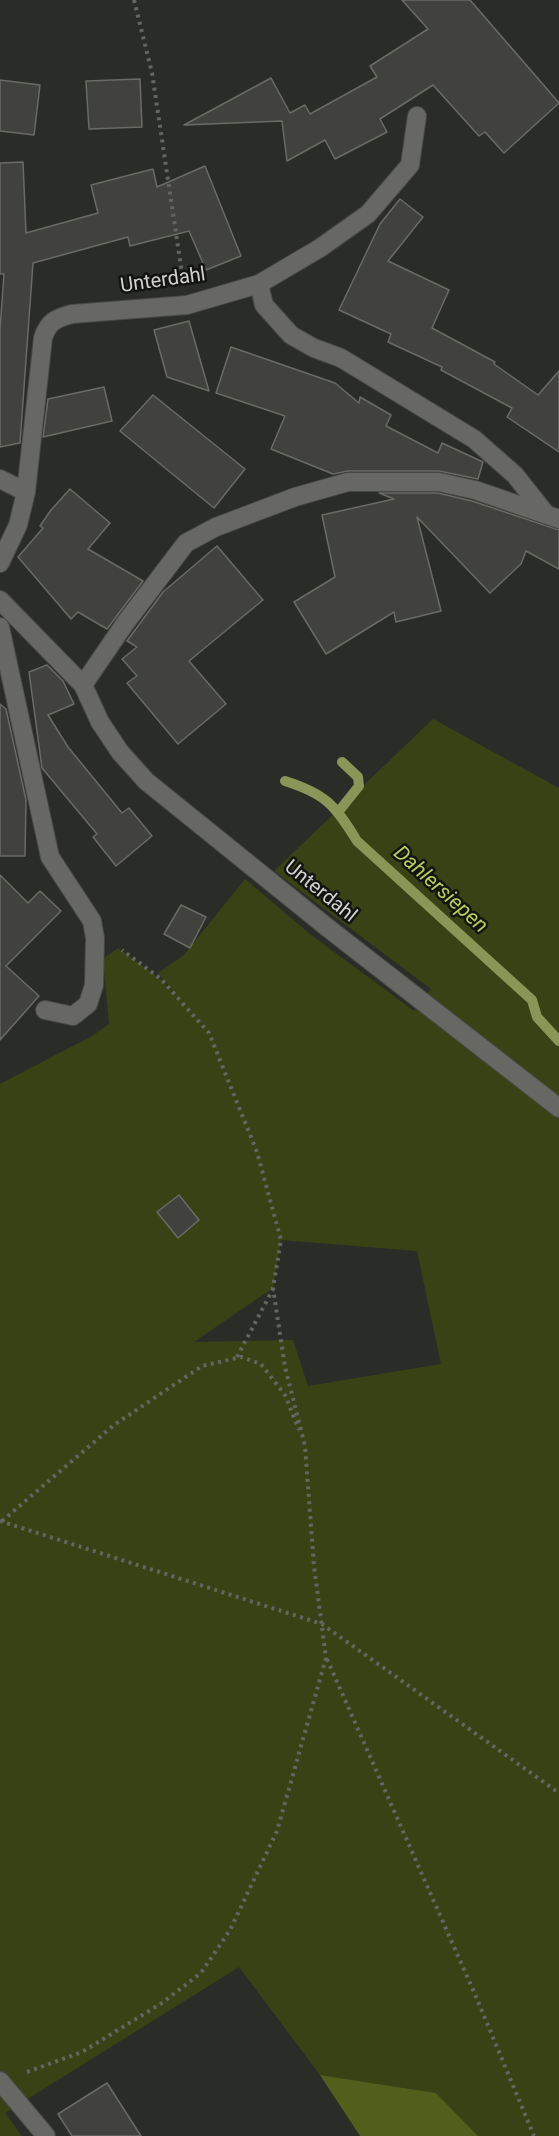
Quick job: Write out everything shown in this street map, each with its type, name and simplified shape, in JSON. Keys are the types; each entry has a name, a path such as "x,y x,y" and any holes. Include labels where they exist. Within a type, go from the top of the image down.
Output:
{"street":[{"name":"Unterdahl","path":"0,563 18,525 26,492 43,338 47,325 58,317 72,314 187,304 259,284 320,248 368,214 410,165 417,116"},
{"path":"259,284 264,305 291,335 341,358 474,439 515,475 552,516"},
{"path":"0,479 26,492"},
{"path":"83,685 126,622 186,543 216,526 296,496 348,482 440,482 475,490 552,516"},
{"name":"Unterdahl","path":"0,600 83,685 100,722 120,752 146,780 328,928 559,1108"},
{"path":"0,627 51,857 84,905 94,930 94,985 88,1004 73,1016 45,1010"},
{"path":"1,2081 46,2136"}],"path":[{"path":"134,0 152,73 166,181 187,304"},
{"path":"94,930 161,980 209,1033 257,1152 281,1240 273,1288 285,1367 305,1446 314,1566 326,1658 477,1999 534,2136"},
{"path":"236,1358 273,1288"},
{"path":"1,1521 122,1419 202,1366 236,1358 261,1364 285,1395 305,1446"},
{"path":"1,1521 322,1624 559,1793"},
{"path":"1,2081 82,2052 162,2003 201,1973 230,1930 276,1831 326,1658"}],"green space":[{"path":"433,719 559,788 559,2136 478,2136 436,2093 320,2075 239,1967 5,2113 22,2136 0,2136 0,1084 92,1036 109,1024 103,959 118,948 161,979 181,1001 158,973 184,955 245,879 310,934 414,1011 431,989 274,871","holes":["281,1240 417,1251 441,1364 308,1386 293,1340 194,1342 273,1288"]},
{"path":"320,2075 436,2093 478,2136 360,2136"}],"building":[{"path":"402,0 470,0 559,103 504,153 485,132 479,136 433,85 380,119 387,132 335,159 325,140 287,161 282,121 184,125 271,78 290,113 305,105 310,114 377,77 370,66 428,29"},
{"path":"140,79 142,127 89,129 86,81"},
{"path":"0,80 40,85 34,135 0,131"},
{"path":"23,162 26,233 98,213 91,185 153,169 157,187 205,166 241,256 206,270 189,231 130,246 128,237 33,263 20,443 0,447 0,329 4,274 0,274 0,163"},
{"path":"400,199 423,217 388,261 449,290 432,328 495,362 494,364 538,395 559,371 559,452 507,417 512,408 441,370 442,367 388,342 391,334 339,310 380,224"},
{"path":"189,321 209,391 167,377 154,330"},
{"path":"231,347 335,383 359,403 360,397 391,415 386,426 438,453 442,443 483,462 478,479 439,471 348,471 333,474 271,449 285,416 216,393"},
{"path":"104,387 112,421 43,437 48,399"},
{"path":"153,395 245,469 214,508 120,431"},
{"path":"70,489 110,523 88,549 143,581 107,629 78,612 71,619 18,557 43,528 40,526 51,510"},
{"path":"379,493 438,493 472,501 559,530 559,569 526,551 521,564 490,593 417,517 441,611 396,622 394,612 326,654 294,602 335,577 322,515 394,499"},
{"path":"217,546 263,600 189,661 226,704 178,744 127,683 137,676 122,659 137,647 127,641 163,592"},
{"path":"47,665 63,681 74,704 48,715 68,747 122,813 129,808 152,836 116,866 93,837 97,834 42,768 29,672"},
{"path":"0,704 6,709 26,800 25,856 0,856"},
{"path":"0,875 28,903 40,891 61,911 6,966 39,996 0,1040"},
{"path":"181,905 206,917 190,948 164,934"},
{"path":"179,1195 199,1220 178,1238 157,1212"},
{"path":"107,2083 141,2136 72,2136 58,2114"}],"waterway":[{"path":"339,811 359,786 358,777 342,762"},
{"name":"Dahlersiepen","path":"285,781 310,791 328,802 357,841 532,1000 537,1017 559,1041"}]}
